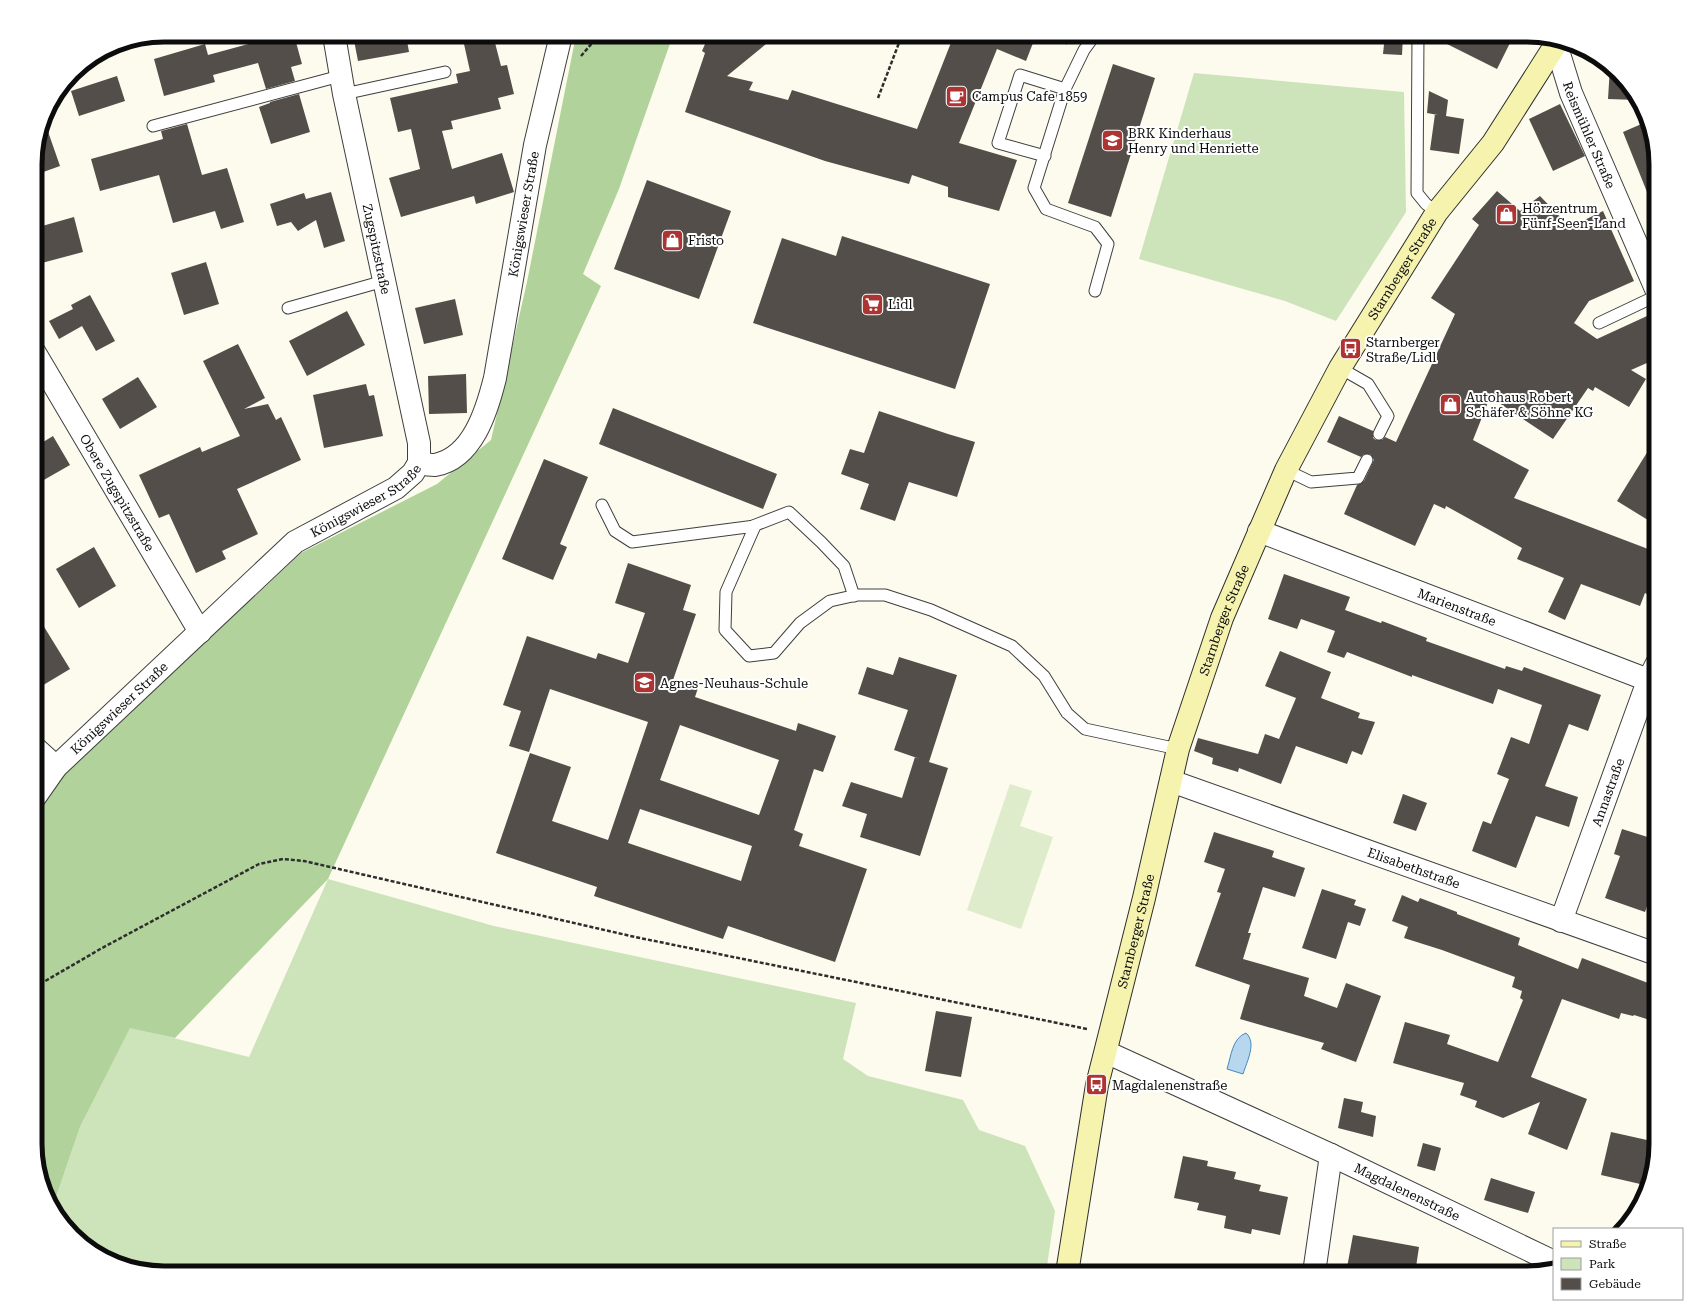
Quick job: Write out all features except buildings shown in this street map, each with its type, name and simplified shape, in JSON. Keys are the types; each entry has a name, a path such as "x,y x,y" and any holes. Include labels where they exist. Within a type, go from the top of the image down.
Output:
{"main road":[{"name":"Starnberger Straße","path":"1068,1266 1097,1085 1144,898 1178,749 1222,618 1286,470 1340,368 1437,212 1493,142 1555,45"}],"street":[{"name":"Zugspitzstraße","path":"335,42 342,85 419,443 419,463"},
{"name":"Königswieser Straße","path":"42,787 56,767 295,542 396,488 413,473 419,463 433,465 450,460 465,446 479,427 489,404 535,145 559,42"},
{"name":"Reismühler Straße","path":"1558,46 1571,93 1649,273"},
{"name":"Obere Zugspitzstraße","path":"42,365 200,632"},
{"name":"Marienstraße","path":"1259,531 1649,675"},
{"name":"Annastraße","path":"1561,921 1649,687"},
{"path":"42,754 56,767"},
{"name":"Elisabethstraße","path":"1171,781 1649,952"},
{"name":"Magdalenenstraße","path":"1108,1043 1331,1155 1553,1262"},
{"path":"1315,1266 1331,1155"}],"lane":[{"path":"1090,42 1084,50 1065,89 1034,188 1046,209 1095,227 1108,244 1095,291"},
{"path":"1418,42 1417,193 1426,204 1437,212"},
{"path":"153,126 342,85 444,72"},
{"path":"1045,156 998,142 1020,75 1065,89"},
{"path":"288,308 384,281"},
{"path":"1599,323 1649,299"},
{"path":"1340,368 1368,384 1388,416 1379,434"},
{"path":"1286,470 1311,482 1358,478 1367,460"},
{"path":"602,505 615,531 632,542 753,526 789,512 844,566 854,596"},
{"path":"753,526 755,526 726,592 725,630 749,656 774,654 800,623 830,601 854,596 885,595 930,610 1012,646 1044,676 1067,713 1085,729 1178,749"}],"path":[{"path":"878,98 899,42"},
{"path":"1064,42 1084,50"},
{"path":"42,983 102,948 259,864 284,859 304,861 1108,1043"}],"green space":[{"path":"575,42 671,42 619,189 583,274 601,286 328,879 175,1038 130,1028 80,1127 55,1199 46,1175 42,1152 42,806 57,781 301,553 437,484 491,440 527,282"},
{"path":"1194,73 1404,92 1406,212 1336,321 1285,301 1139,259"},
{"path":"1010,784 1032,791 1020,826 1053,837 1021,929 967,910"},
{"path":"328,879 494,926 856,1003 843,1059 868,1076 963,1100 979,1130 1025,1146 1055,1211 1047,1266 164,1266 141,1264 118,1257 103,1250 90,1241 72,1224 55,1199 80,1127 130,1027 249,1057"}],"water":[{"path":"1246,1033 1251,1042 1251,1047 1249,1058 1243,1074 1227,1069 1235,1043 1241,1035"}],"place":[{"name":"Campus Cafe 1859","path":"956,96"},
{"name":"BRK Kinderhaus Henry und Henriette","path":"1112,140"},
{"name":"Hörzentrum Fünf-Seen-Land","path":"1506,215"},
{"name":"Fristo","path":"673,240"},
{"name":"Lidl","path":"872,304"},
{"name":"Starnberger Straße/Lidl","path":"1351,349"},
{"name":"Autohaus Robert Schäfer & Söhne KG","path":"1450,404"},
{"name":"Agnes-Neuhaus-Schule","path":"644,683"},
{"name":"Magdalenenstraße","path":"1097,1085"}]}
